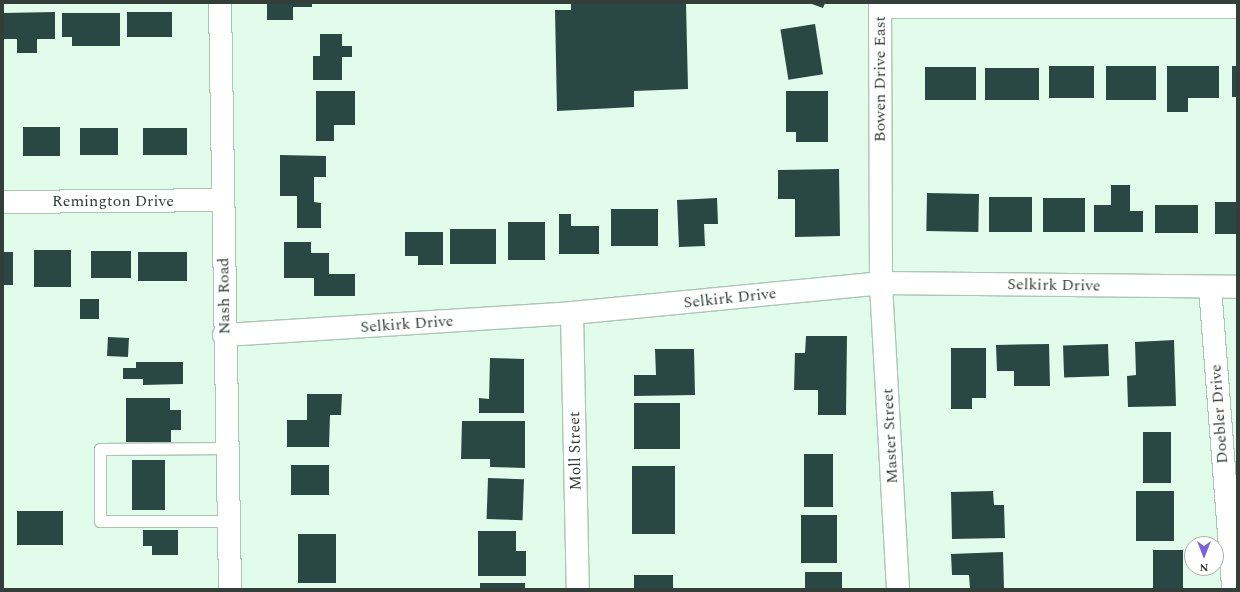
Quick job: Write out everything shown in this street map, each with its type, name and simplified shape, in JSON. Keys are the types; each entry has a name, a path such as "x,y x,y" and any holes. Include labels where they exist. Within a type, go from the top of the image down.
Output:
{"street":[{"name":"Nash Road","path":"220,3 224,335 230,589"},
{"path":"1130,4 1237,8"},
{"name":"Bowen Drive East","path":"881,283 880,7 1130,4"},
{"name":"Remington Drive","path":"3,202 222,200"},
{"name":"Selkirk Drive","path":"224,335 572,313 881,283 1237,287"},
{"name":"Master Street","path":"881,283 898,589"},
{"name":"Doebler Drive","path":"1210,287 1233,589"},
{"name":"Moll Street","path":"572,313 578,589"}],"lane":[{"path":"227,448 100,449 100,521 228,521"}],"building":[{"path":"267,3 312,3 312,7 293,7 293,20 267,20"},
{"path":"571,3 686,3 688,89 634,91 634,107 557,111 555,10 571,10"},
{"path":"809,3 825,3 823,8"},
{"path":"55,12 55,39 37,39 37,53 17,53 17,39 3,39 3,13"},
{"path":"127,12 172,12 172,37 127,37"},
{"path":"62,13 120,13 120,46 72,46 72,37 62,37"},
{"path":"815,24 823,74 788,80 780,29"},
{"path":"320,34 342,34 342,46 352,46 352,57 342,57 342,80 313,80 313,56 320,56"},
{"path":"1049,66 1094,66 1094,98 1049,98"},
{"path":"1106,66 1156,66 1156,100 1106,100"},
{"path":"1167,66 1219,66 1219,98 1188,98 1188,112 1167,112"},
{"path":"1232,66 1237,66 1237,97 1232,97"},
{"path":"925,67 976,67 976,100 925,100"},
{"path":"985,68 1039,68 1039,100 985,100"},
{"path":"316,91 355,91 355,125 334,125 334,141 316,141"},
{"path":"786,91 828,91 828,142 796,142 796,132 786,132"},
{"path":"23,127 60,127 60,156 23,156"},
{"path":"80,128 118,128 118,155 80,155"},
{"path":"143,128 187,128 187,155 143,155"},
{"path":"280,155 326,156 326,177 314,177 314,202 321,203 321,228 297,228 297,196 280,196"},
{"path":"839,169 840,236 795,237 795,199 778,199 778,170"},
{"path":"1111,185 1130,185 1130,211 1143,211 1143,232 1094,232 1094,205 1111,205"},
{"path":"927,193 979,194 978,232 926,231"},
{"path":"989,197 1032,197 1032,232 989,232"},
{"path":"717,198 718,224 704,224 705,246 679,247 677,200"},
{"path":"1043,198 1085,198 1085,232 1043,232"},
{"path":"1215,202 1237,202 1237,234 1215,234"},
{"path":"1155,205 1198,205 1198,233 1155,233"},
{"path":"611,209 658,209 658,246 611,246"},
{"path":"559,214 571,214 571,226 599,226 599,254 559,254"},
{"path":"508,222 545,222 545,260 508,260"},
{"path":"450,229 496,229 496,264 450,264"},
{"path":"405,232 443,232 443,265 418,265 418,256 405,256"},
{"path":"284,242 311,242 311,253 329,253 329,274 355,274 355,296 314,296 314,278 284,278"},
{"path":"34,250 71,250 71,287 34,287"},
{"path":"91,251 131,251 131,278 91,278"},
{"path":"3,252 13,252 13,285 3,285"},
{"path":"138,252 187,252 187,281 138,281"},
{"path":"80,299 99,299 99,319 80,319"},
{"path":"806,336 847,336 846,415 818,415 818,390 794,390 795,353 805,353"},
{"path":"108,337 129,338 128,357 107,356"},
{"path":"1174,340 1176,406 1128,407 1127,376 1136,375 1135,342"},
{"path":"1049,344 1050,386 1014,386 1014,371 997,371 996,345"},
{"path":"1108,344 1109,376 1064,378 1063,346"},
{"path":"951,348 986,348 986,398 972,398 972,409 951,409"},
{"path":"655,349 694,349 695,395 634,396 634,375 656,375"},
{"path":"490,358 524,359 524,413 479,413 479,398 489,399"},
{"path":"136,362 183,362 183,384 143,385 143,379 123,379 123,368 136,368"},
{"path":"307,394 342,394 341,415 330,415 329,447 287,447 287,420 307,420"},
{"path":"126,398 170,398 170,410 181,410 181,430 171,430 171,442 126,442"},
{"path":"634,403 680,403 680,449 634,449"},
{"path":"462,421 525,421 525,468 490,467 490,459 461,459"},
{"path":"1143,432 1171,432 1171,483 1143,483"},
{"path":"804,454 833,454 833,507 804,507"},
{"path":"132,460 165,460 165,510 132,510"},
{"path":"291,465 329,465 329,495 291,495"},
{"path":"632,466 675,466 675,534 632,534"},
{"path":"488,478 524,479 523,520 487,519"},
{"path":"993,491 994,505 1004,505 1005,538 952,539 951,492"},
{"path":"1136,491 1174,491 1174,541 1136,541"},
{"path":"17,511 63,511 63,545 17,545"},
{"path":"801,515 837,515 837,563 801,563"},
{"path":"143,530 178,530 178,555 152,555 152,546 143,546"},
{"path":"478,531 516,531 516,551 526,551 526,576 478,576"},
{"path":"298,534 336,534 336,583 298,583"},
{"path":"1153,550 1183,550 1183,589 1153,589"},
{"path":"1003,552 1004,589 970,589 969,575 952,575 951,554"},
{"path":"805,572 842,572 842,589 805,589"},
{"path":"634,575 673,575 673,589 634,589"},
{"path":"480,583 525,583 525,589 480,589"}]}
